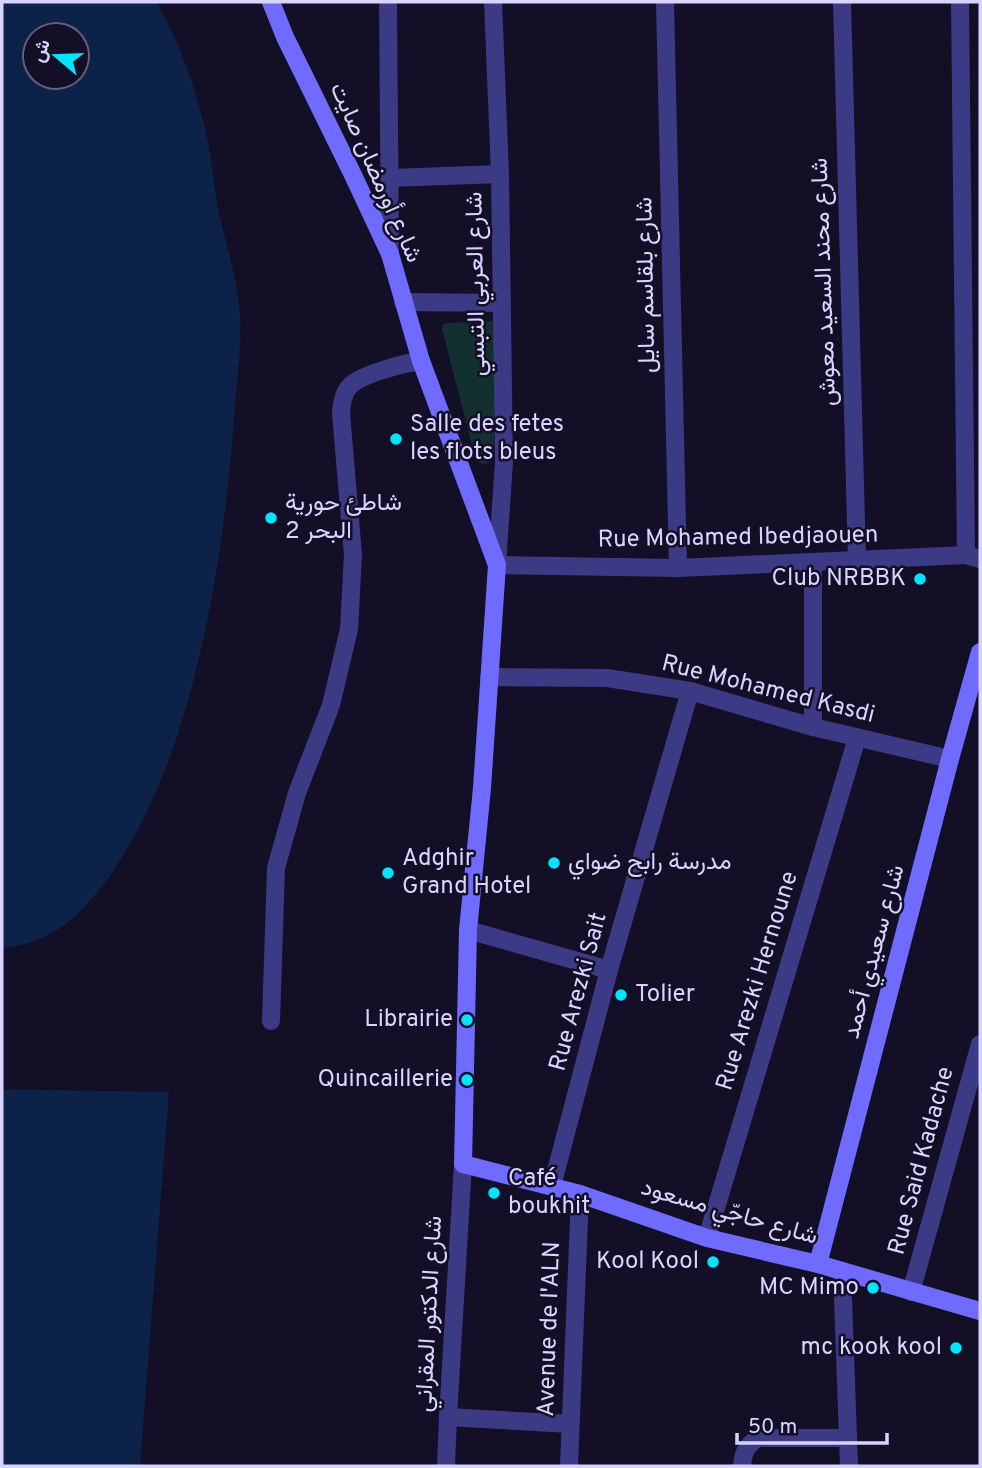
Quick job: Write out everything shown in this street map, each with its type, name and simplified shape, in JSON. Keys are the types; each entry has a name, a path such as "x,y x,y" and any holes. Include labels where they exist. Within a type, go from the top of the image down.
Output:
{"main road":[{"name":"شارع أورمضان صايت","path":"271,2 285,37 390,254 421,361 497,565"},
{"path":"463,1164 468,930 482,788 497,565"},
{"name":"شارع سعيدي أحمد","path":"818,1264 980,652"},
{"name":"شارع حاجّي مسعود","path":"463,1164 580,1194 707,1238 818,1264 980,1311"}],"street":[{"path":"388,2 390,254"},
{"name":"شارع العربي التبسي","path":"494,2 500,174 504,462 497,565"},
{"name":"شارع بلقاسم سايل","path":"665,2 678,568"},
{"name":"شارع محند السعيد معوش","path":"842,2 857,560"},
{"path":"960,2 973,557"},
{"path":"390,178 500,174"},
{"path":"403,302 502,303"},
{"path":"271,1021 276,868 297,793 331,705 349,629 353,555 342,398 351,385 365,378 402,364 421,361"},
{"name":"Rue Mohamed Ibedjaouen","path":"497,565 678,568 973,557"},
{"path":"813,563 813,727"},
{"name":"Rue Mohamed Kasdi","path":"489,677 607,678 691,691 813,727 950,759"},
{"name":"Rue Arezki Sait","path":"552,1186 609,970 691,691"},
{"name":"Rue Arezki Hernoune","path":"707,1238 857,738"},
{"path":"468,930 609,970"},
{"name":"Rue Said Kadache","path":"911,1292 980,1044"},
{"name":"شارع الدكتور المقراني","path":"446,1466 463,1164"},
{"name":"Avenue de l'ALN","path":"569,1466 580,1194"},
{"path":"842,1271 849,1466"},
{"path":"448,1417 570,1424"},
{"path":"742,1466 747,1445 758,1438 848,1438"}],"green space":[{"path":"492,321 494,451 488,463 483,464 476,461 442,329 443,324 447,323"}],"water":[{"path":"2,2 157,2 185,62 200,109 239,304 240,342 231,459 221,540 207,621 188,701 162,778 136,834 114,869 76,915 51,934 24,944 2,948"},
{"path":"2,1089 169,1092 140,1466 2,1466"}],"pier":[{"path":"2,1086 169,1088 172,1091 2,1089"}],"place":[{"name":"Salle des fetes les flots bleus","path":"396,439"},
{"name":"شاطئ حورية البحر 2","path":"271,518"},
{"name":"Club NRBBK","path":"920,579"},
{"name":"مدرسة رابح ضواي","path":"554,863"},
{"name":"Adghir Grand Hotel","path":"388,873"},
{"name":"Tolier","path":"621,995"},
{"name":"Librairie","path":"467,1020"},
{"name":"Quincaillerie","path":"467,1080"},
{"name":"Café boukhit","path":"494,1193"},
{"name":"Kool Kool","path":"713,1262"},
{"name":"MC Mimo","path":"873,1288"},
{"name":"mc kook kool","path":"956,1348"}]}
